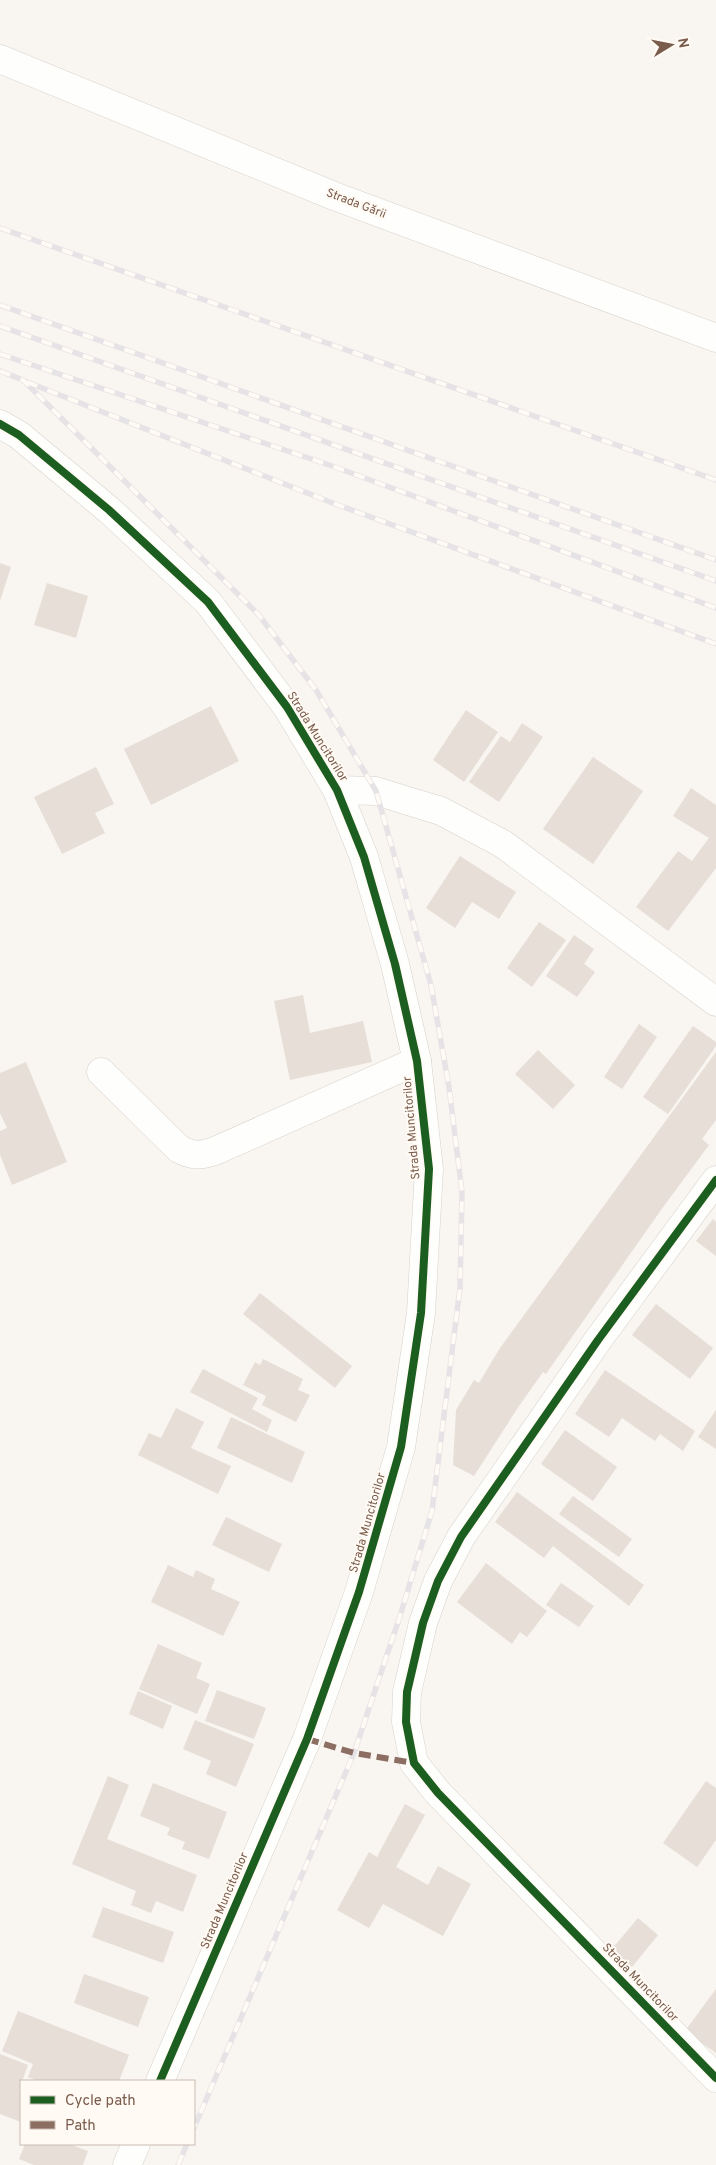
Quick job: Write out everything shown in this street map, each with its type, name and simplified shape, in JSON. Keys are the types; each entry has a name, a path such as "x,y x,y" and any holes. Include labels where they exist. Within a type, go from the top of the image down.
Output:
{"street":[{"name":"Strada Gării","path":"0,60 334,196 716,338"},
{"name":"Strada Muncitorilor","path":"0,424 19,435 109,510 208,602 287,707 337,790 364,857 395,964 417,1061 429,1169 421,1314 401,1448 359,1592 306,1739 160,2080"},
{"name":"Strada Muncitorilor","path":"337,790 376,791 408,800 441,811 503,844 716,1002"},
{"name":"Strada Muncitorilor","path":"101,1072 179,1149 191,1156 204,1155 215,1151 417,1061"},
{"name":"Strada Muncitorilor","path":"716,1180 598,1340 462,1537 438,1581 423,1623 407,1692 406,1722 414,1763 438,1793 716,2078"},
{"path":"127,2165 136,2145"}],"building":[{"path":"0,563 11,567 0,601"},
{"path":"47,583 88,596 76,638 34,625"},
{"path":"211,706 239,761 151,805 124,749"},
{"path":"466,710 498,732 464,782 433,760"},
{"path":"522,723 543,737 499,802 469,782 501,736 510,742"},
{"path":"593,757 643,791 593,864 543,829"},
{"path":"96,767 114,804 95,813 105,833 62,854 34,797"},
{"path":"691,788 716,805 716,868 668,931 636,907 678,851 692,861 709,838 673,816"},
{"path":"460,856 516,892 499,919 472,902 455,928 426,908"},
{"path":"539,922 566,940 532,987 507,968"},
{"path":"574,935 594,949 584,964 595,972 577,997 546,976"},
{"path":"303,995 310,1033 363,1021 372,1062 290,1080 274,1001"},
{"path":"639,1024 657,1037 622,1089 604,1077"},
{"path":"693,1026 716,1042 716,1046 668,1114 643,1097"},
{"path":"538,1050 575,1085 553,1109 515,1074"},
{"path":"716,1052 716,1120 702,1139 709,1145 546,1374 543,1372 474,1476 453,1465 456,1410 474,1380 479,1383 500,1348"},
{"path":"26,1062 67,1162 12,1185 0,1155 0,1131 7,1128 0,1113 0,1073"},
{"path":"713,1219 716,1222 716,1256 696,1241"},
{"path":"260,1293 352,1366 335,1388 243,1314"},
{"path":"656,1304 713,1348 690,1379 632,1335"},
{"path":"263,1359 303,1379 298,1390 310,1395 296,1422 262,1405 266,1396 243,1385 255,1362 260,1365"},
{"path":"203,1369 258,1398 252,1409 272,1420 267,1432 190,1392"},
{"path":"605,1370 695,1431 683,1451 660,1434 655,1441 622,1418 609,1437 575,1414"},
{"path":"176,1408 204,1422 191,1448 231,1466 218,1494 138,1455 149,1433 161,1438"},
{"path":"716,1410 716,1449 698,1437"},
{"path":"231,1417 305,1452 292,1483 217,1448"},
{"path":"565,1430 617,1467 593,1501 541,1464"},
{"path":"517,1492 644,1585 629,1606 553,1546 544,1558 495,1522"},
{"path":"573,1496 632,1539 619,1557 559,1514"},
{"path":"226,1517 282,1544 269,1572 212,1545"},
{"path":"486,1563 547,1611 527,1637 520,1632 512,1644 457,1602"},
{"path":"168,1565 193,1577 196,1570 215,1579 211,1589 240,1602 223,1636 151,1602"},
{"path":"561,1583 594,1606 579,1627 546,1605"},
{"path":"158,1644 202,1663 196,1678 210,1684 197,1714 139,1689"},
{"path":"217,1690 266,1708 254,1739 205,1721"},
{"path":"138,1691 172,1706 163,1729 129,1714"},
{"path":"195,1720 254,1744 236,1787 206,1774 211,1761 183,1749"},
{"path":"108,1776 129,1785 107,1839 197,1875 183,1912 156,1901 151,1913 131,1905 136,1891 72,1864"},
{"path":"706,1781 716,1788 716,1840 697,1867 663,1843"},
{"path":"153,1783 227,1812 209,1859 182,1849 185,1842 167,1835 170,1828 140,1816"},
{"path":"405,1804 425,1815 396,1867 428,1885 438,1866 471,1884 443,1936 383,1904 369,1928 337,1910 369,1852 377,1857"},
{"path":"103,1907 174,1932 163,1963 92,1937"},
{"path":"638,1918 658,1935 632,1967 612,1949"},
{"path":"84,1974 149,1997 138,2027 74,2003"},
{"path":"716,1989 716,2053 685,2031"},
{"path":"18,2011 129,2055 119,2080 36,2080 28,2077 33,2064 2,2051"},
{"path":"0,2054 28,2065 23,2080 20,2080 20,2122 0,2114"},
{"path":"25,2145 72,2145 88,2151 83,2165 34,2165 19,2159"}],"railway":[{"path":"0,228 716,480"},
{"path":"0,305 716,560"},
{"path":"0,326 716,581"},
{"path":"0,354 335,467 716,608"},
{"path":"0,371 23,380 258,614 316,690 376,791 431,985 449,1087 462,1192 460,1288 432,1511 400,1616 354,1753 195,2126"},
{"path":"27,382 330,502 716,644"},
{"path":"178,2165 187,2145"}],"marked path":[{"path":"307,1739 354,1753 414,1763"}],"cycle path":[{"path":"0,424 19,435 109,510 208,602 287,707 337,790 364,857 395,964 417,1061 429,1169 421,1313 401,1447 359,1592 307,1739 160,2080"},
{"path":"716,1180 598,1340 461,1537 438,1581 423,1623 407,1692 406,1722 414,1763 438,1793 716,2078"}]}
